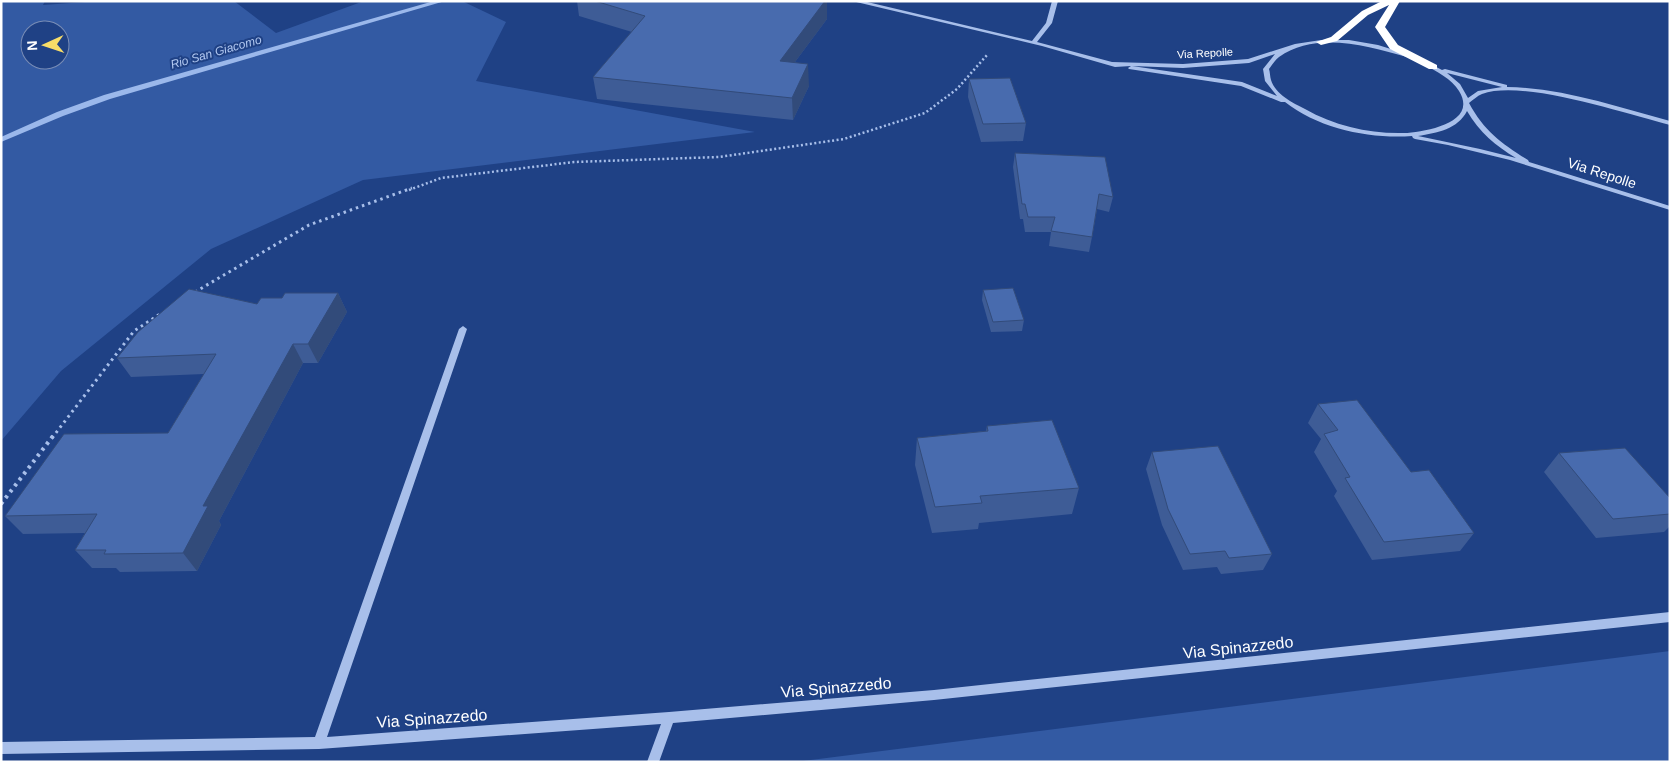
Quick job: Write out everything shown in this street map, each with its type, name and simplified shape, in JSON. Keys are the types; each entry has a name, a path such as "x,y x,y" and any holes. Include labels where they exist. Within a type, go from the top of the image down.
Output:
{"highway":[{"path":"1321,42 1334,39 1365,13 1390,1"},
{"path":"1396,1 1380,27 1394,47 1433,67"}],"street":[{"name":"Via Repolle","path":"855,1 1002,35 1144,72 1242,84 1290,104 1314,117 1342,127 1456,144 1526,161 1670,208"},
{"path":"1033,43 1048,23 1055,1"},
{"name":"Via Repolle","path":"1112,64 1183,66 1249,61 1297,45 1321,42 1349,42 1378,47 1407,55 1433,67 1450,78 1461,90 1475,121 1498,144 1526,161"},
{"name":"Via Repolle","path":"1290,104 1273,90 1266,75 1268,62 1278,52 1297,45"},
{"path":"1433,67 1514,89 1562,95 1670,123"},
{"path":"1466,102 1482,92 1514,89"},
{"name":"Via Repolle","path":"1404,135 1431,132 1452,125 1463,115 1466,102"},
{"path":"319,742 462,329"},
{"name":"Via Spinazzedo","path":"1,748 319,742 669,718 934,695 1670,617"},
{"path":"653,762 669,718"}],"path":[{"path":"188,296 309,224 441,178 574,162 719,157 853,137 925,113 957,90 1002,35"},
{"path":"1,504 134,331 165,311"}],"shaded area":[{"path":"1,1 45,1 43,5 99,1 234,1 276,33 364,1 462,1 506,22 476,81 755,132 363,180 211,249 61,371 1,441"},
{"path":"1670,651 1670,762 795,762"}],"building":[{"path":"595,1 825,1 780,61 808,64 792,98 593,77 645,16"},
{"path":"1010,78 1026,123 983,124 969,79"},
{"path":"1015,153 1105,157 1113,197 1099,194 1092,237 1051,231 1055,217 1028,217 1025,204 1022,204"},
{"path":"1013,288 1024,320 993,322 983,290"},
{"path":"189,289 257,304 261,298 282,298 285,293 338,293 308,344 293,344 203,506 208,506 183,553 104,554 106,550 75,550 97,514 5,516 64,434 168,433 216,354 117,358 138,332"},
{"path":"1357,400 1411,472 1429,470 1474,533 1384,542 1345,478 1350,477 1324,434 1338,430 1318,404"},
{"path":"1052,420 1079,488 980,496 982,503 935,507 917,438 988,431 987,426"},
{"path":"1218,446 1272,554 1229,558 1225,551 1190,554 1168,509 1152,452"},
{"path":"1625,448 1670,498 1670,514 1613,519 1559,453"}],"waterway":[{"name":"Rio San Giacomo","path":"1,140 60,114 107,97 442,1"}]}
